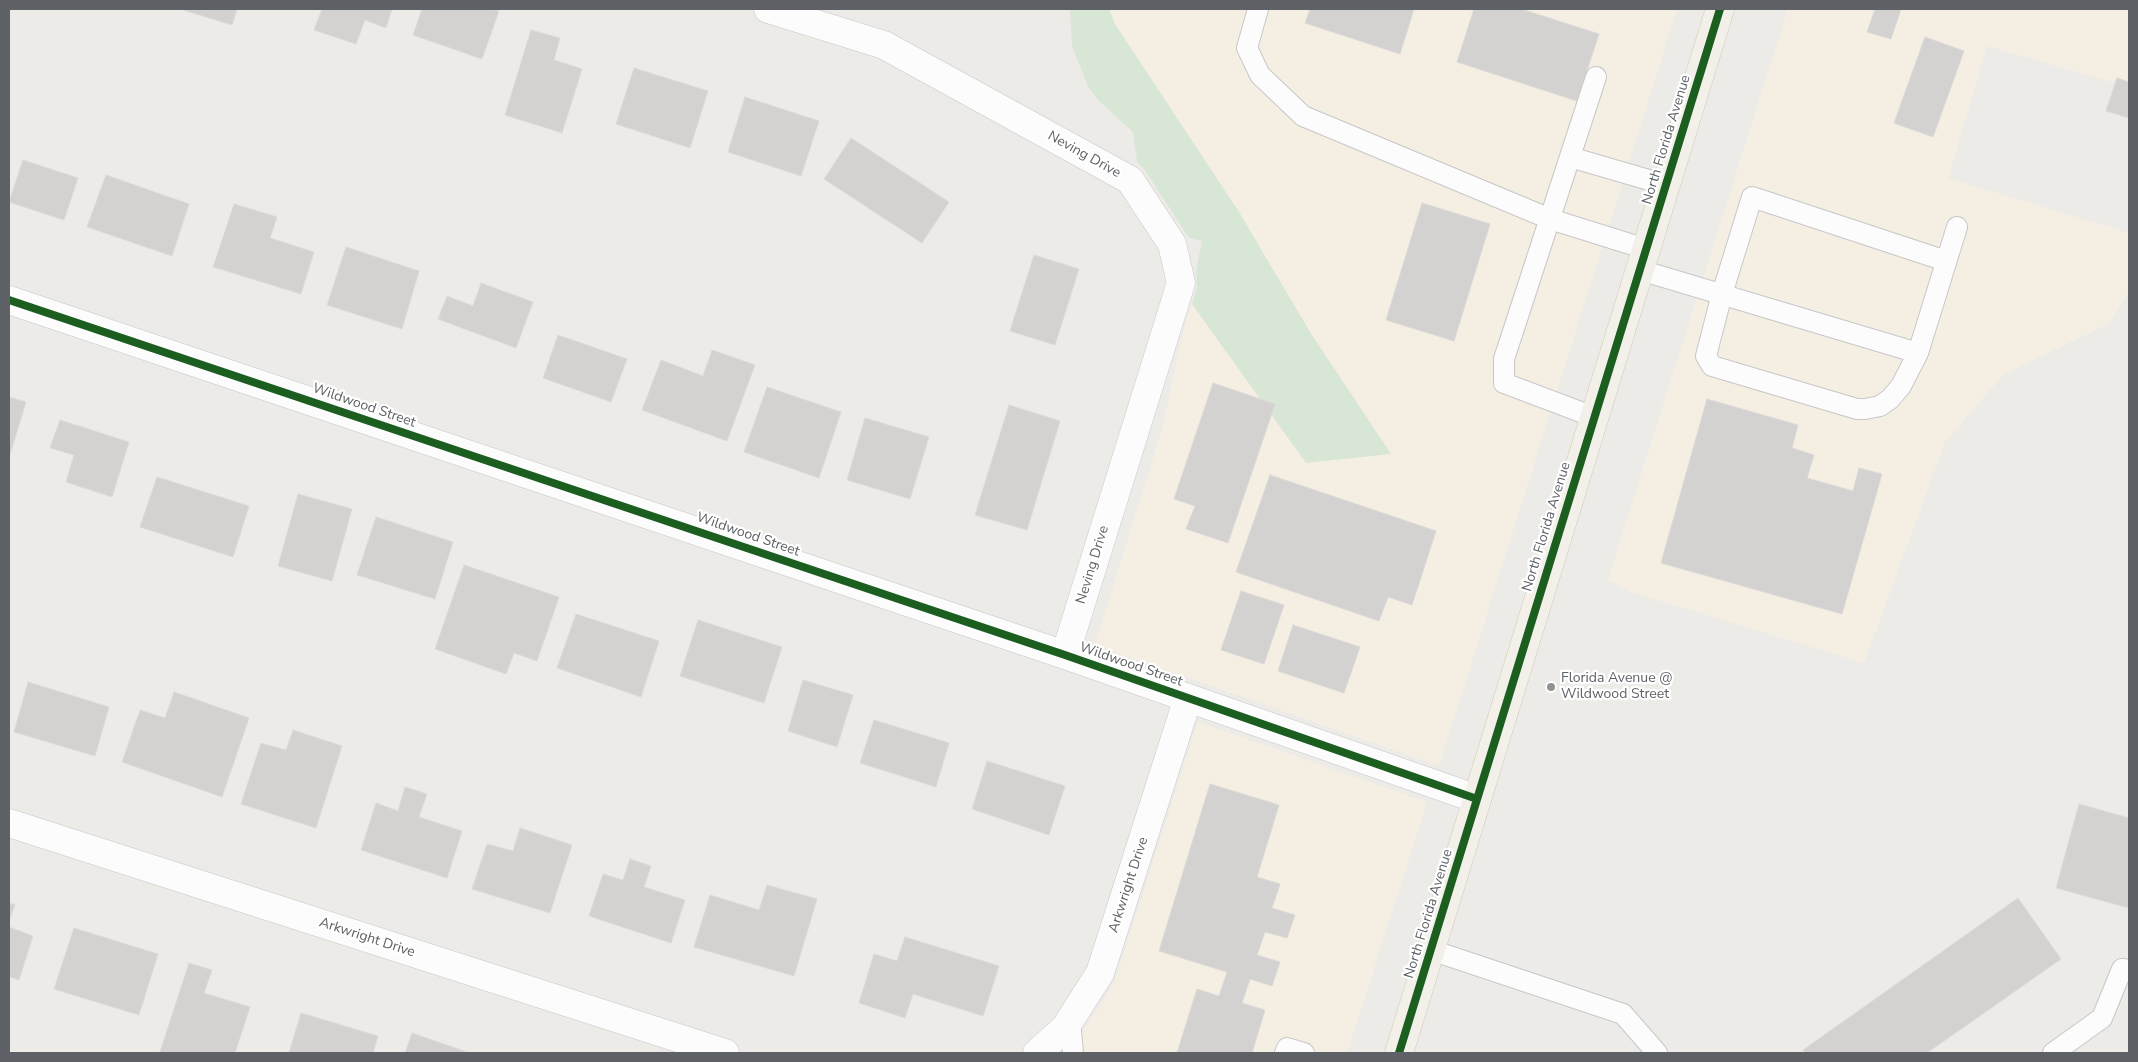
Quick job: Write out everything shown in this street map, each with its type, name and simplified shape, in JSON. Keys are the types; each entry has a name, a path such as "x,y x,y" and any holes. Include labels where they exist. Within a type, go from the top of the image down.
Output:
{"main road":[{"name":"North Florida Avenue","path":"1399,1053 1720,9"}],"street":[{"name":"Neving Drive","path":"768,9 884,46 1130,180 1172,244 1181,283 1065,655"},
{"name":"Wildwood Street","path":"9,300 1065,655 1477,799"},
{"name":"Arkwright Drive","path":"1037,1053 1065,1028 1100,974 1188,698"},
{"name":"Arkwright Drive","path":"9,823 725,1053"}],"lane":[{"path":"1258,9 1247,48 1260,75 1303,116 1550,219 1722,294 1918,353"},
{"path":"1594,417 1504,383 1504,359 1596,77"},
{"path":"1570,157 1666,185"},
{"path":"1946,262 1752,197 1722,294 1706,356 1712,366 1857,409 1880,406 1890,399 1901,386 1918,353 1946,262 1957,226"},
{"path":"1431,950 1624,1014 1657,1053"},
{"path":"2053,1053 2102,1018 2122,968 2129,970"},
{"path":"1070,1021 1073,1053"},
{"path":"1285,1053 1287,1048 1304,1053"}],"shaded area":[{"path":"1109,9 1677,9 1439,766 1095,645 1162,430 1184,328 1192,304 1306,463 1310,332 1239,212 1115,24"},
{"path":"1788,9 2129,9 2129,87 1987,46 1948,178 2129,233 2129,290 2110,323 2003,375 1945,442 1864,663 1631,592 1608,580"},
{"path":"1198,722 1427,802 1347,1053 1064,1053 1075,1043 1114,984"}],"green space":[{"path":"1070,9 1109,9 1115,24 1239,212 1310,332 1391,454 1306,463 1192,304 1197,288 1196,271 1202,241 1189,238 1144,169 1137,162 1133,132 1099,101 1088,87 1072,46"}],"building":[{"path":"180,9 237,9 232,25"},
{"path":"322,9 392,9 386,28 365,20 356,44 314,30"},
{"path":"422,9 491,9 499,11 482,59 413,35"},
{"path":"1310,9 1414,9 1400,54 1305,23"},
{"path":"1474,9 1521,9 1599,34 1577,101 1457,62"},
{"path":"1875,9 1901,9 1891,39 1867,32"},
{"path":"531,30 560,38 554,60 582,69 562,133 505,115"},
{"path":"1925,37 1964,51 1933,137 1894,123"},
{"path":"634,68 708,91 690,148 616,124"},
{"path":"2117,78 2129,82 2129,118 2106,111"},
{"path":"745,97 819,121 801,176 728,152"},
{"path":"851,138 949,202 922,243 824,179"},
{"path":"23,160 78,178 64,220 9,202"},
{"path":"106,175 189,204 172,256 87,227"},
{"path":"1422,203 1490,224 1454,341 1386,320"},
{"path":"234,204 277,217 270,238 314,252 301,294 213,267"},
{"path":"346,247 419,271 402,329 327,305"},
{"path":"1034,255 1079,269 1055,345 1010,331"},
{"path":"481,283 533,302 516,348 438,319 447,296 473,306"},
{"path":"558,335 627,359 611,402 543,378"},
{"path":"712,350 755,365 727,441 642,410 661,360 703,376"},
{"path":"1213,383 1275,404 1228,543 1186,529 1195,506 1174,499"},
{"path":"767,387 841,412 819,478 744,452"},
{"path":"9,397 26,402 9,458"},
{"path":"1707,399 1798,425 1792,448 1814,455 1807,478 1853,491 1859,468 1882,474 1842,614 1661,563"},
{"path":"1009,405 1060,421 1027,530 975,515"},
{"path":"865,418 929,437 910,499 847,480"},
{"path":"60,420 129,442 112,497 66,482 74,455 50,448"},
{"path":"1270,475 1436,531 1412,605 1388,597 1379,621 1236,572"},
{"path":"157,477 249,506 233,557 140,527"},
{"path":"298,494 352,509 332,581 278,566"},
{"path":"376,517 453,542 435,599 357,575"},
{"path":"464,565 559,597 537,661 514,653 506,674 435,649"},
{"path":"1241,591 1284,605 1264,664 1221,650"},
{"path":"576,614 659,641 641,697 557,668"},
{"path":"698,620 782,647 764,703 680,676"},
{"path":"1293,625 1360,647 1344,693 1278,671"},
{"path":"803,680 853,695 837,747 788,731"},
{"path":"28,682 109,707 95,756 14,732"},
{"path":"174,692 249,718 222,797 122,762 140,710 165,718"},
{"path":"874,720 949,743 936,787 860,763"},
{"path":"293,730 342,746 316,828 241,804 261,743 286,750"},
{"path":"987,761 1065,786 1049,835 972,809"},
{"path":"1210,784 1279,805 1257,877 1280,884 1272,908 1295,915 1287,938 1265,932 1257,955 1280,962 1272,986 1250,979 1242,1003 1265,1010 1252,1053 1177,1053 1197,989 1219,996 1227,972 1159,951"},
{"path":"405,787 427,794 419,817 462,831 447,878 361,850 376,803 398,811"},
{"path":"2079,804 2129,818 2129,908 2056,888"},
{"path":"520,828 572,845 550,913 472,889 487,844 513,851"},
{"path":"630,859 651,866 644,887 685,900 671,943 589,916 603,874 623,880"},
{"path":"767,885 817,899 794,976 694,947 710,895 759,910"},
{"path":"2018,898 2061,959 1927,1053 1805,1053 1803,1050"},
{"path":"9,903 15,905 9,921"},
{"path":"9,927 33,936 19,980 9,977"},
{"path":"74,928 158,954 139,1015 54,989"},
{"path":"905,937 999,966 983,1016 913,994 905,1018 859,1003 874,954 897,961"},
{"path":"189,963 212,970 204,993 250,1007 235,1053 160,1052"},
{"path":"301,1013 378,1036 373,1053 289,1053"},
{"path":"412,1033 470,1053 405,1053"}],"cycle path":[{"path":"1399,1053 1720,9"},
{"path":"9,300 1065,655 1477,799"}],"place":[{"name":"Florida Avenue @ Wildwood Street","path":"1551,687"}]}
